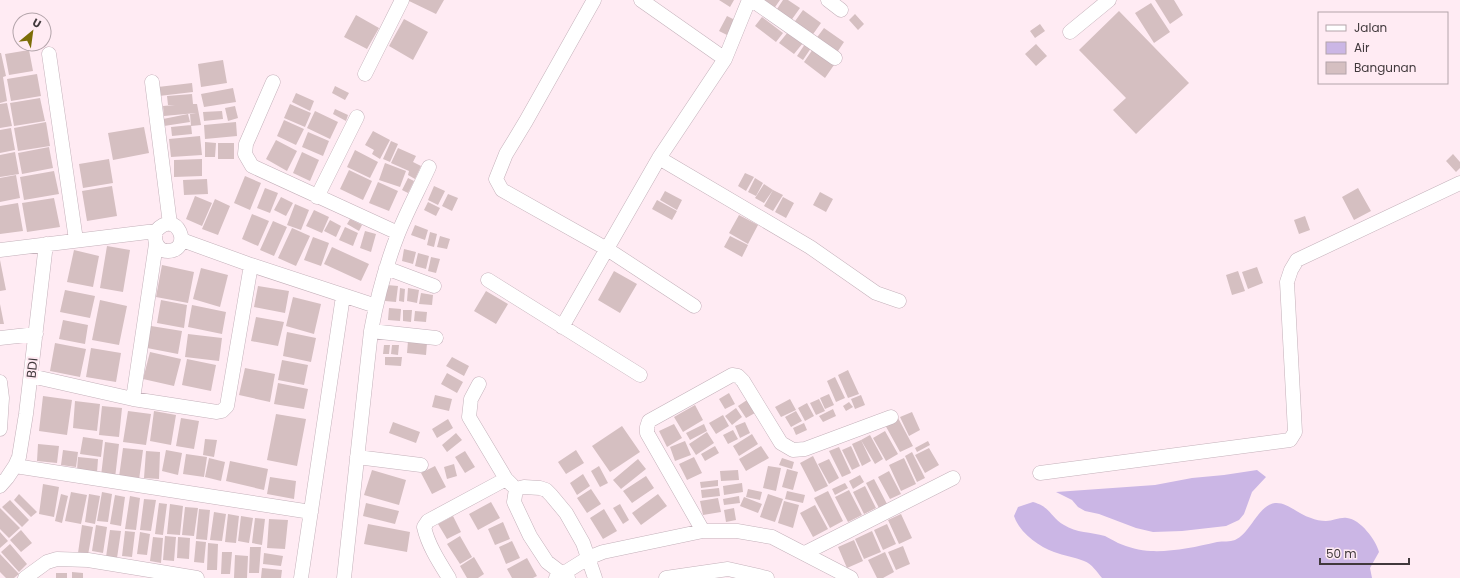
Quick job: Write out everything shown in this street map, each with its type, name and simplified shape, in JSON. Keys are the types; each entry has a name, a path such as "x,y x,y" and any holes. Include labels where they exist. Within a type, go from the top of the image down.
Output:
{"street":[{"path":"364,74 402,0"},
{"path":"594,0 506,154 496,179 502,190 607,249 694,306"},
{"path":"641,0 725,59"},
{"path":"562,327 659,158 725,59 749,0"},
{"path":"752,0 835,58"},
{"path":"828,0 840,10"},
{"path":"1070,32 1109,0"},
{"path":"49,54 76,240"},
{"path":"152,82 170,224"},
{"path":"273,82 246,144 245,154 252,166 398,233"},
{"path":"318,197 357,117"},
{"path":"659,158 810,247 876,293 899,300"},
{"path":"344,578 357,457 376,306 386,268 398,233 429,167"},
{"path":"1040,473 1290,440 1295,432 1287,282 1290,270 1297,260 1460,183"},
{"path":"133,399 156,237 160,226 170,224 179,230 182,240 179,246 174,250 167,251 161,249 156,237"},
{"path":"0,250 76,240 156,237"},
{"path":"182,240 376,306"},
{"name":"BDI","path":"0,486 15,466 19,457 31,376 46,244"},
{"path":"31,376 133,399 217,412 222,411 227,406 252,265"},
{"path":"386,268 434,286"},
{"path":"488,280 640,376"},
{"path":"301,578 343,296"},
{"path":"372,331 436,338"},
{"path":"0,338 36,334"},
{"path":"703,531 647,433 649,421 732,375 738,376 743,381 781,443 793,450 805,449 891,417"},
{"path":"0,382 2,398 0,424"},
{"path":"480,384 471,399 469,417 506,479 516,490"},
{"path":"357,457 421,465"},
{"path":"15,466 311,512"},
{"path":"805,554 953,478"},
{"path":"449,578 425,533 424,527 428,520 506,479"},
{"path":"595,578 588,558 583,543 566,513 551,495 546,490 540,488 524,487 516,490 514,502 530,536 547,562 562,576 588,558 603,552 703,531 737,530 772,537 851,578"},
{"path":"25,578 47,562 57,559 88,560 197,578"},
{"path":"666,578 728,569 767,578"}],"water":[{"path":"1257,470 1266,477 1252,492 1244,514 1239,520 1226,526 1182,531 1153,532 1136,528 1099,514 1085,511 1078,507 1072,500 1056,492 1155,485 1192,478"},
{"path":"1033,502 1047,509 1059,522 1069,528 1105,536 1118,543 1147,551 1184,549 1235,540 1246,532 1264,509 1269,505 1280,503 1316,520 1329,521 1344,518 1352,519 1367,531 1375,542 1379,552 1370,568 1372,578 1102,578 1087,562 1048,549 1030,538 1020,528 1014,516 1018,507"}],"building":[{"path":"407,0 444,0 436,14"},
{"path":"719,0 734,0 730,7"},
{"path":"763,0 780,0 773,10"},
{"path":"783,0 788,0 800,8 790,22 775,12"},
{"path":"1155,0 1174,0 1183,15 1170,24"},
{"path":"1151,3 1170,32 1154,43 1135,13"},
{"path":"803,10 821,23 811,37 793,24"},
{"path":"1119,11 1189,83 1136,134 1113,110 1126,98 1079,50"},
{"path":"855,14 864,24 858,30 849,20"},
{"path":"356,15 379,28 367,49 344,37"},
{"path":"727,16 735,20 727,35 719,31"},
{"path":"762,17 783,33 776,42 755,26"},
{"path":"404,19 428,32 413,60 389,46"},
{"path":"1040,24 1045,31 1035,38 1030,31"},
{"path":"824,28 844,42 836,54 815,40"},
{"path":"788,32 803,43 794,54 779,43"},
{"path":"805,44 811,48 803,60 797,56"},
{"path":"1036,44 1047,56 1036,66 1025,54"},
{"path":"813,49 834,65 825,78 804,62"},
{"path":"29,52 33,71 9,75 5,54"},
{"path":"0,53 6,76 3,77 7,101 0,103"},
{"path":"223,60 227,83 201,87 198,64"},
{"path":"37,74 41,96 11,101 7,79"},
{"path":"192,83 193,92 159,96 158,87"},
{"path":"335,86 349,93 345,100 332,93"},
{"path":"233,88 236,102 204,107 201,94"},
{"path":"296,93 314,101 310,111 292,102"},
{"path":"192,94 193,104 197,104 201,125 191,126 190,114 196,113 164,116 163,106 175,105 168,105 167,96"},
{"path":"40,98 45,121 14,126 10,103"},
{"path":"7,103 12,126 0,128 0,104"},
{"path":"290,104 311,113 305,127 284,118"},
{"path":"235,106 238,118 228,121 225,108"},
{"path":"335,109 348,115 346,121 333,114"},
{"path":"222,111 223,119 204,121 203,112"},
{"path":"315,111 338,122 330,139 307,128"},
{"path":"188,114 190,122 164,126 163,119"},
{"path":"284,120 304,129 296,145 277,136"},
{"path":"46,122 50,146 18,151 14,128"},
{"path":"236,122 237,136 205,139 204,125"},
{"path":"191,125 192,134 172,136 171,127"},
{"path":"144,127 149,153 113,160 108,133"},
{"path":"11,128 15,150 0,153 0,130"},
{"path":"373,131 390,140 380,159 372,154 374,150 365,145"},
{"path":"308,132 329,141 323,156 302,147"},
{"path":"200,136 202,155 171,157 169,139"},
{"path":"276,140 297,151 287,171 266,159"},
{"path":"391,141 398,144 390,162 383,159"},
{"path":"205,142 216,143 215,157 205,157"},
{"path":"218,143 234,143 234,159 218,159"},
{"path":"49,147 53,168 22,174 18,153"},
{"path":"398,148 416,156 413,162 421,166 415,179 408,175 409,171 391,163"},
{"path":"355,150 378,162 370,178 347,167"},
{"path":"15,152 19,174 0,177 0,155"},
{"path":"302,152 319,160 310,181 293,173"},
{"path":"1453,154 1460,162 1460,168 1456,172 1446,161"},
{"path":"109,159 113,183 83,188 79,164"},
{"path":"202,159 202,176 174,177 174,160"},
{"path":"385,163 406,171 400,187 379,180"},
{"path":"349,170 372,181 363,200 340,189"},
{"path":"54,171 59,194 24,200 20,177"},
{"path":"745,173 754,177 746,191 738,186"},
{"path":"16,175 20,198 0,202 0,178"},
{"path":"245,176 261,183 250,210 234,203"},
{"path":"408,178 414,181 408,193 402,190"},
{"path":"755,178 763,183 756,196 748,192"},
{"path":"207,179 208,194 184,195 183,180"},
{"path":"378,182 398,191 389,211 369,203"},
{"path":"764,184 773,190 764,203 755,198"},
{"path":"112,186 117,216 87,221 82,191"},
{"path":"434,186 445,191 438,205 428,200"},
{"path":"265,188 278,193 270,213 257,208"},
{"path":"1358,188 1371,211 1354,220 1342,197"},
{"path":"773,190 783,195 773,211 764,206"},
{"path":"665,191 682,200 677,210 660,200"},
{"path":"820,192 833,199 826,212 813,205"},
{"path":"448,194 458,198 452,211 442,206"},
{"path":"195,196 212,203 202,226 186,219"},
{"path":"281,197 293,203 286,216 274,210"},
{"path":"783,197 794,203 786,218 775,212"},
{"path":"54,198 60,227 27,232 22,203"},
{"path":"215,199 230,206 218,235 202,229"},
{"path":"657,200 677,211 672,220 652,209"},
{"path":"428,202 440,208 436,216 424,210"},
{"path":"18,203 23,231 0,234 0,206"},
{"path":"295,204 309,210 301,230 287,225"},
{"path":"314,210 329,217 322,233 306,226"},
{"path":"252,214 269,221 258,246 242,239"},
{"path":"739,215 758,225 748,244 729,233"},
{"path":"1305,216 1310,230 1299,234 1294,220"},
{"path":"350,219 362,225 359,231 347,224"},
{"path":"330,220 341,226 336,237 324,231"},
{"path":"273,221 287,227 274,256 260,250"},
{"path":"415,225 428,230 425,240 411,235"},
{"path":"345,227 358,233 353,246 339,240"},
{"path":"292,228 310,236 296,266 278,258"},
{"path":"365,231 376,234 371,252 360,248"},
{"path":"430,232 437,234 434,247 427,245"},
{"path":"440,236 450,239 447,249 437,247"},
{"path":"730,236 748,245 742,257 724,247"},
{"path":"313,237 329,243 321,266 304,260"},
{"path":"107,246 130,250 123,292 100,288"},
{"path":"332,247 369,264 361,281 324,264"},
{"path":"404,249 416,252 413,264 402,261"},
{"path":"74,250 99,256 93,287 67,282"},
{"path":"418,253 429,256 426,269 415,266"},
{"path":"431,257 440,259 436,273 428,271"},
{"path":"0,260 6,290 0,291"},
{"path":"162,265 194,272 188,303 156,297"},
{"path":"1257,267 1263,283 1248,289 1242,272"},
{"path":"201,268 228,275 220,307 193,299"},
{"path":"614,271 637,284 620,313 598,300"},
{"path":"1238,271 1245,291 1232,295 1226,275"},
{"path":"387,285 398,286 396,302 385,301"},
{"path":"258,286 289,291 285,313 254,307"},
{"path":"400,288 405,289 404,302 399,301"},
{"path":"408,288 419,290 417,303 407,301"},
{"path":"65,290 95,296 90,318 60,312"},
{"path":"486,291 508,304 496,324 474,311"},
{"path":"421,293 433,295 432,305 419,304"},
{"path":"293,297 321,304 314,334 286,326"},
{"path":"100,300 127,306 119,345 92,340"},
{"path":"161,300 187,305 184,328 157,323"},
{"path":"0,304 4,324 0,324"},
{"path":"192,305 226,312 222,334 188,327"},
{"path":"389,308 401,309 400,321 388,320"},
{"path":"403,310 412,310 411,322 403,321"},
{"path":"415,311 427,312 426,322 414,321"},
{"path":"256,317 284,322 278,346 251,341"},
{"path":"63,320 88,325 85,344 59,339"},
{"path":"151,326 182,331 178,354 147,348"},
{"path":"287,332 316,338 311,362 283,356"},
{"path":"188,334 222,338 219,361 185,357"},
{"path":"408,341 427,343 426,355 407,353"},
{"path":"55,343 86,349 80,377 50,371"},
{"path":"384,345 390,345 389,354 383,354"},
{"path":"392,345 399,345 398,355 391,354"},
{"path":"91,348 121,353 116,382 86,377"},
{"path":"150,352 181,359 174,386 143,379"},
{"path":"385,357 402,357 401,366 385,365"},
{"path":"452,357 469,366 464,376 446,366"},
{"path":"187,359 216,365 211,391 182,385"},
{"path":"282,360 308,365 304,385 278,380"},
{"path":"245,368 275,374 270,402 239,395"},
{"path":"848,370 859,394 848,398 838,375"},
{"path":"447,373 463,382 457,393 441,384"},
{"path":"835,377 845,398 836,402 827,381"},
{"path":"278,383 308,389 304,409 274,404"},
{"path":"729,393 735,404 725,409 719,399"},
{"path":"829,394 834,405 825,409 820,398"},
{"path":"435,395 452,399 449,411 432,407"},
{"path":"861,395 865,405 855,409 851,399"},
{"path":"43,396 72,400 67,435 39,431"},
{"path":"790,399 796,410 781,417 775,407"},
{"path":"819,399 825,411 816,415 810,403"},
{"path":"747,400 755,413 746,418 738,406"},
{"path":"75,401 100,404 97,431 73,428"},
{"path":"849,402 853,407 846,411 843,406"},
{"path":"807,403 814,416 805,421 798,408"},
{"path":"695,405 703,420 683,432 674,417"},
{"path":"102,406 122,408 119,437 99,435"},
{"path":"736,408 742,417 732,425 725,416"},
{"path":"833,409 836,416 823,422 819,416"},
{"path":"128,411 151,414 146,445 123,442"},
{"path":"154,411 176,415 171,445 150,441"},
{"path":"796,411 802,421 791,427 785,417"},
{"path":"912,412 920,430 909,436 900,417"},
{"path":"276,414 306,419 297,466 267,460"},
{"path":"723,415 729,426 716,434 709,423"},
{"path":"897,416 913,446 900,452 884,423"},
{"path":"181,418 199,421 194,449 176,446"},
{"path":"448,419 453,428 437,438 432,429"},
{"path":"393,422 420,432 416,443 389,433"},
{"path":"745,422 750,433 740,438 735,426"},
{"path":"804,423 807,430 796,435 793,428"},
{"path":"674,424 682,438 667,447 659,431"},
{"path":"704,424 707,431 690,440 686,433"},
{"path":"622,426 640,452 610,472 592,446"},
{"path":"733,430 738,439 728,444 723,435"},
{"path":"885,431 898,454 886,461 873,438"},
{"path":"707,432 714,443 696,455 689,444"},
{"path":"456,433 462,440 447,452 442,445"},
{"path":"752,434 758,444 739,456 733,446"},
{"path":"870,435 883,459 875,464 861,440"},
{"path":"83,437 103,440 101,457 80,454"},
{"path":"205,439 217,440 214,457 203,455"},
{"path":"861,440 871,461 862,466 852,444"},
{"path":"685,441 691,455 675,461 670,447"},
{"path":"928,441 930,445 917,452 915,448"},
{"path":"105,442 119,444 115,478 101,476"},
{"path":"38,444 59,446 57,463 37,461"},
{"path":"715,446 719,453 705,461 701,454"},
{"path":"761,446 769,458 746,471 739,459"},
{"path":"851,446 860,466 852,470 842,450"},
{"path":"839,447 851,473 842,477 829,451"},
{"path":"123,448 143,450 139,480 119,477"},
{"path":"929,448 939,465 925,473 915,455"},
{"path":"63,450 78,452 76,467 61,465"},
{"path":"166,450 182,453 178,475 162,471"},
{"path":"576,450 584,463 566,474 558,462"},
{"path":"146,451 160,452 159,479 144,478"},
{"path":"465,451 475,467 465,473 455,457"},
{"path":"912,452 925,478 917,482 905,456"},
{"path":"186,454 207,457 204,477 183,474"},
{"path":"813,456 828,486 815,492 800,463"},
{"path":"78,457 98,459 97,473 77,470"},
{"path":"694,457 702,473 687,480 679,464"},
{"path":"209,458 225,462 221,481 205,477"},
{"path":"782,458 794,462 792,469 779,465"},
{"path":"904,458 916,484 901,491 889,465"},
{"path":"638,459 646,469 621,489 613,480"},
{"path":"829,459 839,478 829,484 818,464"},
{"path":"230,461 268,469 264,490 226,481"},
{"path":"454,464 457,476 447,479 444,467"},
{"path":"435,466 446,487 432,494 421,473"},
{"path":"599,466 608,483 600,487 591,471"},
{"path":"768,466 781,468 776,491 763,488"},
{"path":"787,469 798,472 793,490 782,487"},
{"path":"372,470 406,480 399,505 364,495"},
{"path":"738,470 739,480 721,481 720,471"},
{"path":"889,471 901,494 890,499 878,477"},
{"path":"583,474 590,486 577,495 570,483"},
{"path":"860,475 864,482 853,489 849,481"},
{"path":"646,476 654,488 632,503 623,491"},
{"path":"270,477 296,481 294,499 267,494"},
{"path":"874,479 887,504 879,508 866,483"},
{"path":"718,480 718,486 701,488 700,482"},
{"path":"742,483 743,492 724,495 723,486"},
{"path":"845,483 848,488 835,495 832,489"},
{"path":"43,484 59,487 54,517 39,514"},
{"path":"865,486 876,508 864,514 853,492"},
{"path":"719,488 720,496 702,498 701,490"},
{"path":"591,489 601,504 587,513 577,498"},
{"path":"748,489 762,492 760,500 746,497"},
{"path":"849,490 862,515 848,522 835,497"},
{"path":"787,491 805,495 803,503 785,499"},
{"path":"828,491 843,521 830,528 814,498"},
{"path":"71,492 87,495 81,524 65,521"},
{"path":"102,492 112,494 108,522 97,521"},
{"path":"19,494 37,512 31,517 14,500"},
{"path":"61,494 68,496 62,523 55,521"},
{"path":"89,494 100,496 95,524 85,522"},
{"path":"658,494 667,506 641,525 632,513"},
{"path":"768,494 783,499 775,522 760,517"},
{"path":"115,495 125,497 121,526 110,524"},
{"path":"130,496 140,498 136,530 125,529"},
{"path":"739,496 740,503 724,505 723,499"},
{"path":"744,497 762,504 758,513 740,506"},
{"path":"718,498 721,512 703,515 700,501"},
{"path":"144,499 156,500 151,531 140,530"},
{"path":"10,500 29,520 22,527 2,507"},
{"path":"784,501 799,505 793,528 778,523"},
{"path":"491,502 500,518 478,530 469,514"},
{"path":"159,503 167,504 163,535 155,534"},
{"path":"366,503 399,511 395,524 363,516"},
{"path":"170,504 183,506 180,535 167,534"},
{"path":"620,504 629,520 623,524 613,508"},
{"path":"815,505 828,529 813,537 800,513"},
{"path":"185,507 198,508 194,536 182,535"},
{"path":"0,508 20,528 9,538 0,529"},
{"path":"734,508 736,520 726,522 724,510"},
{"path":"199,509 210,510 207,540 196,539"},
{"path":"604,509 617,531 603,539 590,518"},
{"path":"214,512 226,514 222,541 210,540"},
{"path":"228,514 239,516 236,543 225,542"},
{"path":"901,514 912,538 899,544 888,520"},
{"path":"241,516 253,518 249,543 238,541"},
{"path":"453,516 461,532 447,539 438,524"},
{"path":"255,518 265,519 262,545 252,543"},
{"path":"269,519 288,520 285,549 267,548"},
{"path":"503,522 510,539 495,545 488,529"},
{"path":"368,524 410,532 407,552 364,544"},
{"path":"887,524 896,544 883,550 874,530"},
{"path":"82,525 93,527 88,555 78,553"},
{"path":"96,525 107,527 103,553 92,551"},
{"path":"21,530 32,543 21,552 10,540"},
{"path":"110,530 121,531 117,558 106,557"},
{"path":"125,531 135,532 132,557 122,556"},
{"path":"872,531 881,552 864,559 855,539"},
{"path":"0,532 8,541 0,548"},
{"path":"140,532 150,534 147,555 137,554"},
{"path":"165,536 176,537 174,561 163,560"},
{"path":"460,536 472,557 460,564 447,544"},
{"path":"153,537 163,538 161,563 150,561"},
{"path":"178,537 190,538 189,559 177,558"},
{"path":"854,540 863,561 847,568 838,547"},
{"path":"196,541 206,542 204,563 194,562"},
{"path":"512,541 520,558 506,564 499,547"},
{"path":"208,543 218,544 217,570 207,570"},
{"path":"10,544 27,564 19,572 1,552"},
{"path":"903,546 910,564 896,570 888,552"},
{"path":"250,547 261,547 259,573 249,573"},
{"path":"222,552 232,552 230,574 221,574"},
{"path":"885,552 894,572 883,578 877,578 868,560"},
{"path":"264,553 283,556 281,566 263,564"},
{"path":"0,554 19,574 14,578 6,578 0,572"},
{"path":"235,555 248,556 247,578 234,578"},
{"path":"474,557 484,574 478,578 467,578 460,566"},
{"path":"527,558 537,576 533,578 512,578 507,569"},
{"path":"262,568 282,570 281,578 261,578"},
{"path":"72,572 83,573 83,578 72,578"},
{"path":"56,573 67,573 67,578 56,578"}]}
